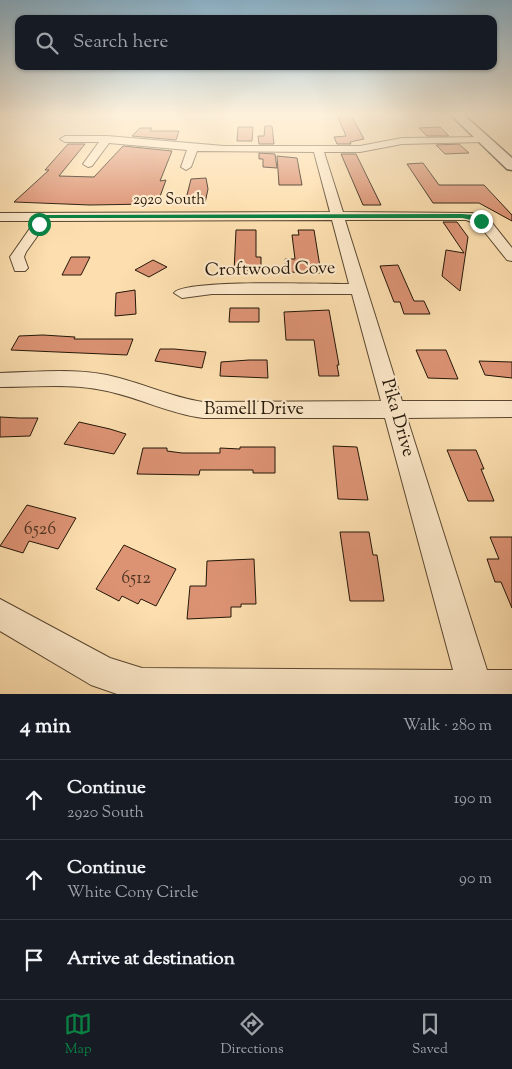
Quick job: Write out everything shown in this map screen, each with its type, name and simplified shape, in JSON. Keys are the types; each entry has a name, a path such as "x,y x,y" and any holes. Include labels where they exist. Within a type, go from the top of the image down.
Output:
{"street":[{"path":"88,164 101,147"},
{"path":"187,147 318,149 369,147"},
{"path":"492,147 512,166"},
{"path":"186,167 193,148"},
{"name":"Pika Drive","path":"318,149 475,687"},
{"path":"20,268 19,252 44,216"},
{"path":"338,216 472,217 487,225 512,257"},
{"name":"2920 South","path":"0,217 338,216"},
{"name":"Croftwood Cove","path":"182,293 212,289 359,289"},
{"name":"Bamell Drive","path":"0,380 96,381 115,385 164,403 203,410 512,409"},
{"path":"0,614 103,673 142,685 512,687"}],"building":[{"path":"65,147 82,147 59,176 94,177 122,147 172,151 160,181 166,180 158,202 149,202 148,204 90,205 14,202 49,170 45,170"},
{"path":"438,147 463,147 469,153 445,154"},
{"path":"259,153 275,154 277,168 263,167 263,159 259,159"},
{"path":"341,154 356,154 381,205 363,205"},
{"path":"277,156 297,158 302,185 279,185"},
{"path":"423,163 439,185 484,185 512,215 512,221 479,203 433,203 407,164"},
{"path":"206,178 208,189 205,203 185,203 191,179"},
{"path":"443,222 457,222 468,237 460,291 442,276 446,250 464,253"},
{"path":"236,230 256,230 256,257 261,257 261,270 234,272"},
{"path":"298,230 314,230 321,273 286,272 285,259 295,259 292,235 299,235"},
{"path":"71,257 90,257 81,275 62,275"},
{"path":"153,260 167,267 149,277 135,270"},
{"path":"398,265 414,301 424,301 430,314 404,314 400,302 394,302 380,266"},
{"path":"135,290 136,314 115,316 116,293"},
{"path":"230,308 259,308 259,322 229,322"},
{"path":"329,310 339,365 337,365 339,376 319,376 314,340 286,340 284,312"},
{"path":"19,336 75,337 74,339 133,339 127,355 11,350"},
{"path":"160,349 206,352 202,368 155,361"},
{"path":"416,350 446,350 458,379 428,378"},
{"path":"267,360 268,378 220,376 221,362"},
{"path":"479,361 512,362 512,378 485,375"},
{"path":"0,417 38,418 30,436 0,437"},
{"path":"79,422 126,434 114,454 64,444"},
{"path":"333,446 357,447 368,500 338,499"},
{"path":"240,447 275,447 275,473 253,473 253,470 200,470 199,475 137,474 143,448 167,448 167,451 182,453 220,453 220,448 240,449"},
{"path":"447,450 476,450 484,469 481,469 494,501 468,501"},
{"path":"27,505 76,518 58,549 29,541 23,553 0,546"},
{"path":"340,532 369,532 373,555 377,555 384,601 350,601"},
{"path":"490,537 512,537 512,608 501,582 495,582 487,559 499,559"},
{"path":"124,545 176,569 156,606 141,599 138,604 122,596 119,601 96,589"},
{"path":"254,559 256,604 241,604 241,607 231,607 231,617 187,619 190,586 206,586 207,561"}],"route":[{"path":"39,224 44,216 462,216 472,217 481,221"}]}
